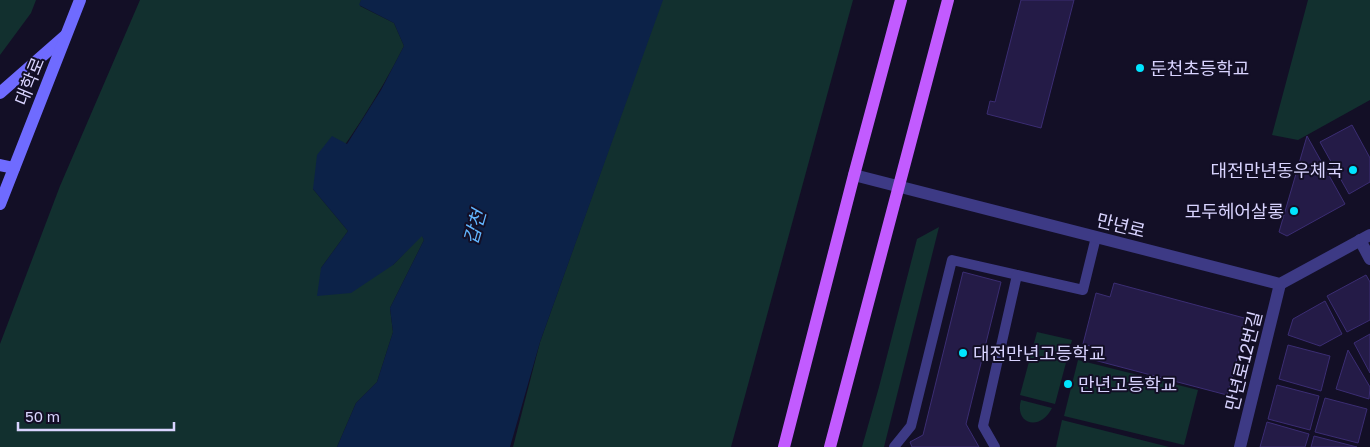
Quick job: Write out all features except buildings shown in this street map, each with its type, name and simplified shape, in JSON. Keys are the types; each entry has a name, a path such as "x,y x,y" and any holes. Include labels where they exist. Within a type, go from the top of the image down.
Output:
{"main road":[{"name":"대학로","path":"0,204 80,0"},
{"path":"784,447 854,175 902,0"},
{"path":"830,447 948,0"},
{"path":"0,93 67,34"},
{"path":"0,164 14,168"}],"street":[{"name":"만년로","path":"854,175 1280,284"},
{"path":"1280,284 1365,238 1370,259"},
{"name":"만년로12번길","path":"1240,447 1280,284"}],"lane":[{"path":"894,447 911,426 952,260 1082,290 1096,237"},
{"path":"995,447 983,426 1017,275"}],"green space":[{"path":"0,0 36,0 31,13 0,55"},
{"path":"140,0 361,0 360,6 394,23 404,46 362,119 313,189 348,231 321,268 393,265 422,235 424,240 390,308 393,332 377,382 356,403 337,447 0,447 0,344 60,186"},
{"path":"662,0 853,0 731,447 513,447 540,342"},
{"path":"1308,0 1370,0 1370,100 1298,140 1272,135"},
{"path":"939,227 884,447 862,447 917,239"},
{"path":"1037,332 1072,340 1055,404 1020,395"},
{"path":"1078,360 1198,390 1184,445 1064,416"},
{"path":"1021,400 1052,408 1047,416 1041,420 1029,422 1021,415"},
{"path":"1062,420 1169,447 1056,447"}],"water":[{"name":"갑천","path":"361,0 663,0 540,342 510,447 337,447 356,403 377,382 393,332 390,308 424,240 422,236 393,265 351,293 317,296 321,268 348,231 313,189 317,155 332,136 347,144 381,90 404,46 394,23 359,5"}],"place":[{"name":"둔천초등학교","path":"1140,68"},
{"name":"대전만년동우체국","path":"1353,170"},
{"name":"모두헤어살롱","path":"1294,211"},
{"name":"대전만년고등학교","path":"963,353"},
{"name":"만년고등학교","path":"1068,384"}]}
